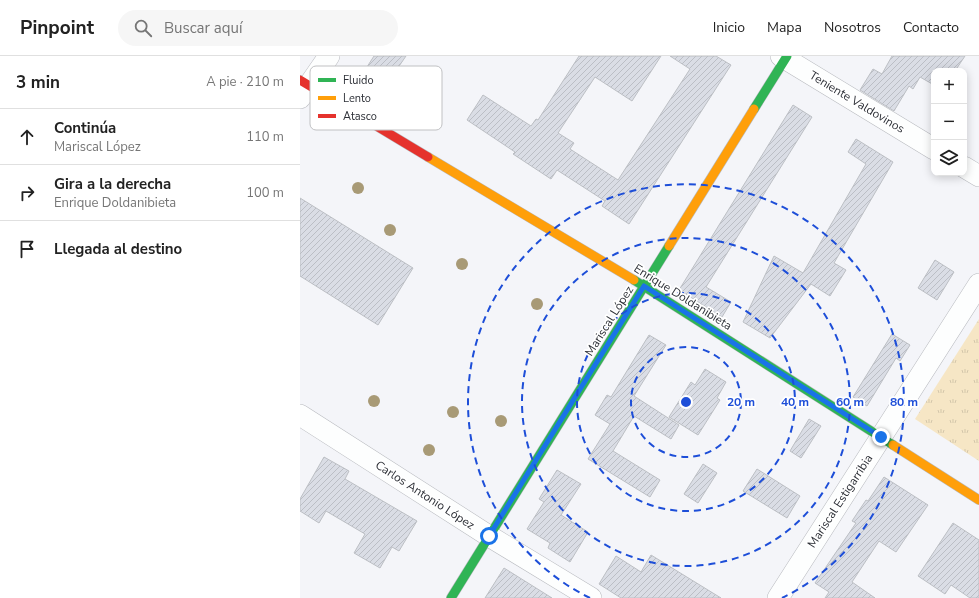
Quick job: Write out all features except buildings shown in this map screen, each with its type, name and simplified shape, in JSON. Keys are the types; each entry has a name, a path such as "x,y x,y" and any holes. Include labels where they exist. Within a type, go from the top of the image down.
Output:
{"street":[{"path":"321,66 329,56"},
{"name":"Teniente Valdovinos","path":"785,57 931,147"},
{"name":"Mariscal López","path":"451,598 785,57"},
{"path":"303,88 310,79"},
{"name":"Enrique Doldanibieta","path":"375,130 644,286 979,500"},
{"path":"967,169 979,176"},
{"name":"Mariscal Estigarribia","path":"778,598 979,284"},
{"name":"Carlos Antonio López","path":"300,414 489,536 592,598"}],"green space":[{"path":"979,319 979,461 915,419"}],"traffic: fast":[{"path":"754,109 787,56"},
{"path":"451,598 669,246"},
{"path":"634,280 893,445"}],"traffic: slow":[{"path":"669,246 754,109"},
{"path":"428,157 634,280"},
{"path":"893,445 979,500"}],"traffic: jam":[{"path":"300,80 310,86"},
{"path":"383,130 428,157"}],"route":[{"path":"489,536 644,286 881,437"}]}
